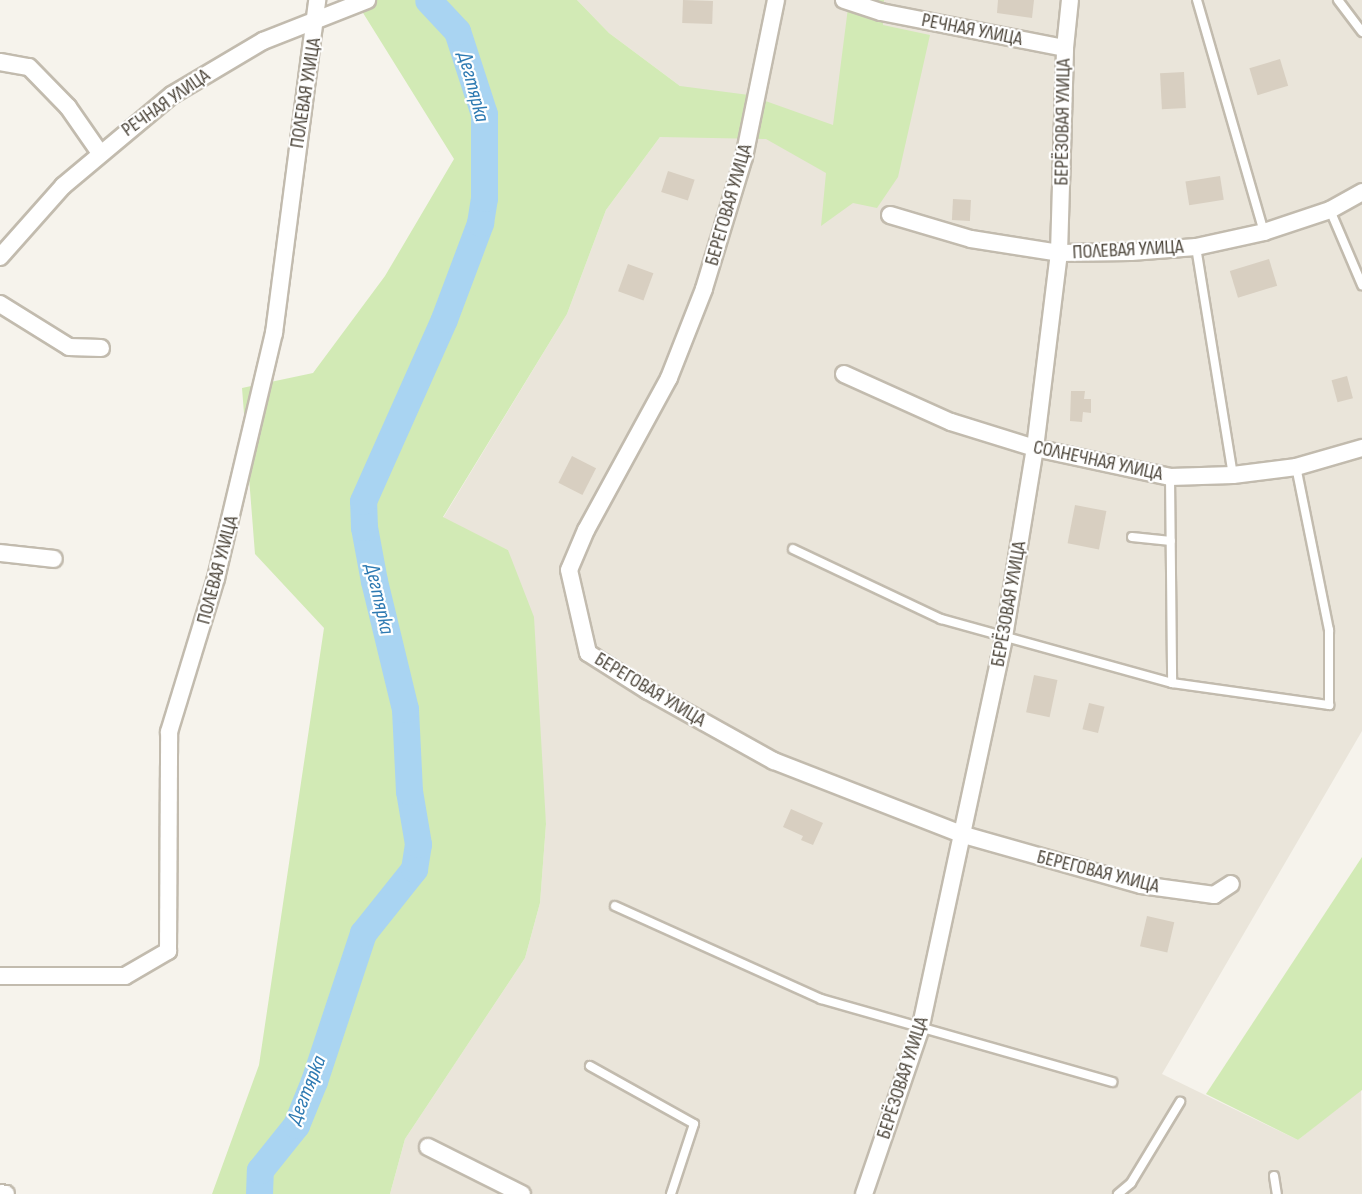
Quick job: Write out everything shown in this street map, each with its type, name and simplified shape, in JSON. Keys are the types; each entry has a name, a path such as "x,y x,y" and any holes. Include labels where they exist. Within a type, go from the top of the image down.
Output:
{"street":[{"name":"РЕЧНАЯ УЛИЦА","path":"0,257 63,186 100,153 197,79 318,8 367,0"},
{"name":"БЕРЕГОВАЯ УЛИЦА","path":"776,0 744,157 705,289 669,378 586,530 569,570 588,653 648,691 774,761 964,835 1141,885 1214,895 1231,884"},
{"name":"РЕЧНАЯ УЛИЦА","path":"844,0 882,12 1065,48"},
{"name":"БЕРЁЗОВАЯ УЛИЦА","path":"864,1194 920,1030 964,835 1004,637 1035,448 1059,253 1065,48 1071,0"},
{"name":"ПОЛЕВАЯ УЛИЦА","path":"0,976 125,976 168,951 169,732 219,567 274,333 318,8"},
{"path":"0,62 29,67 68,107 100,153"},
{"name":"ПОЛЕВАЯ УЛИЦА","path":"890,215 971,239 1059,253 1196,247 1264,232 1330,210 1362,192"},
{"path":"0,304 69,347 101,348"},
{"name":"СОЛНЕЧНАЯ УЛИЦА","path":"844,374 951,422 1035,448 1170,477 1233,475 1296,467 1362,448"},
{"path":"0,553 54,559"},
{"path":"428,1147 521,1194"},
{"path":"0,1193 6,1194"}],"lane":[{"path":"1197,0 1264,232"},
{"path":"1338,0 1362,32"},
{"path":"1330,210 1362,285"},
{"path":"1196,247 1233,475"},
{"path":"794,549 941,619 1172,683 1329,705 1329,630 1296,467"},
{"path":"1170,477 1172,683"},
{"path":"1132,537 1171,541"},
{"path":"615,906 821,999 920,1030 1112,1082"},
{"path":"590,1066 694,1124 671,1194"},
{"path":"1118,1194 1131,1183 1180,1102"},
{"path":"1274,1176 1277,1194"}],"shaded area":[{"path":"577,0 1362,0 1362,731 1162,1074 1298,1140 1361,1089 1362,1194 390,1194 405,1139 525,958 540,903 546,824 508,550 443,518 567,314 606,210 660,137 680,86 609,33"}],"green space":[{"path":"355,0 577,0 609,33 680,86 749,95 833,125 849,0 884,0 883,25 930,35 898,177 877,208 853,203 821,226 826,173 766,139 660,137 606,210 567,314 443,517 508,550 534,617 546,824 540,903 525,958 405,1139 390,1194 212,1194 259,1065 324,628 255,554 242,388 313,373 385,276 454,159"},
{"path":"1362,857 1362,1090 1298,1140 1206,1094"}],"building":[{"path":"683,0 713,1 712,24 682,23"},
{"path":"998,0 1034,0 1032,18 997,13"},
{"path":"1280,59 1288,86 1258,95 1249,68"},
{"path":"1184,72 1186,108 1162,109 1160,73"},
{"path":"668,171 695,180 688,201 661,192"},
{"path":"1220,176 1224,200 1189,205 1185,181"},
{"path":"953,199 971,200 970,221 952,220"},
{"path":"1269,259 1277,286 1238,298 1230,271"},
{"path":"628,264 653,273 643,300 618,291"},
{"path":"1347,376 1353,398 1337,402 1332,380"},
{"path":"1071,391 1085,391 1084,399 1091,399 1091,413 1083,412 1082,422 1070,421"},
{"path":"572,456 596,468 582,495 558,483"},
{"path":"1075,505 1106,511 1099,549 1068,543"},
{"path":"1034,675 1057,680 1050,717 1026,712"},
{"path":"1089,703 1105,707 1098,733 1082,729"},
{"path":"791,809 823,823 813,845 801,840 803,836 783,827"},
{"path":"1147,916 1174,922 1167,953 1140,946"}],"waterway":[{"name":"Дегтярка","path":"259,1194 260,1170 296,1125 314,1081 363,933 414,869 418,844 409,791 405,709 374,581 364,527 363,501 444,319 480,223 484,198 484,114 457,31 428,0"}]}
